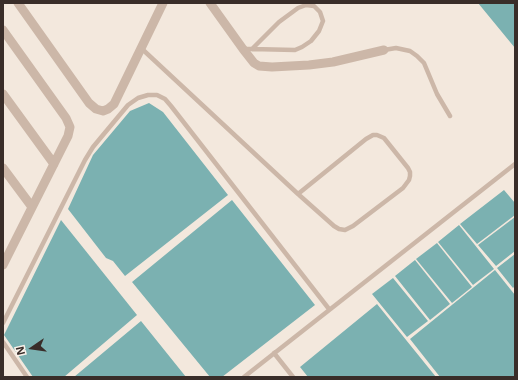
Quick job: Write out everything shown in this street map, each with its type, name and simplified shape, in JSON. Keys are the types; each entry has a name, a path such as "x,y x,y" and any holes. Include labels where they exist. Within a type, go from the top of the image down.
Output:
{"street":[{"path":"18,3 89,103 96,109 103,110 108,109 114,104 163,3"},
{"path":"210,3 247,49 254,63 259,66 272,67 333,62 384,50"},
{"path":"3,30 66,118 70,127 68,136 32,207 6,251 3,265"},
{"path":"3,94 54,164"},
{"path":"3,168 32,207"}],"lane":[{"path":"306,5 314,6 320,12 323,22 319,31 311,41 302,48 294,50 247,49 298,8 306,5"},
{"path":"140,48 298,194 334,226 340,229 345,230 353,226 403,188 409,180 410,172 384,138 373,135 298,194"},
{"path":"384,50 396,48 410,51 417,56 424,63 437,94 450,116"},
{"path":"3,323 85,160 93,147 128,105 138,98 148,95 157,95 165,99 171,106 329,309"},
{"path":"244,377 515,164"},
{"path":"3,342 27,377"},
{"path":"274,353 293,377"}],"water":[{"path":"478,3 515,3 515,48"},
{"path":"149,103 163,112 228,195 125,276 113,261 106,258 68,209 93,155 130,111"},
{"path":"504,190 515,203 515,215 477,244 460,224"},
{"path":"232,200 315,305 222,377 210,377 132,282"},
{"path":"515,217 515,251 496,266 478,245"},
{"path":"61,220 137,315 64,377 33,377 4,335"},
{"path":"459,225 494,269 473,285 438,242"},
{"path":"437,243 472,287 452,303 416,259"},
{"path":"515,254 515,286 513,288 497,268"},
{"path":"415,260 450,304 430,320 395,276"},
{"path":"495,270 515,295 515,377 440,377 410,339"},
{"path":"393,278 428,321 407,337 372,294"},
{"path":"377,304 436,377 308,377 300,367"},
{"path":"141,321 186,377 74,377"}]}
